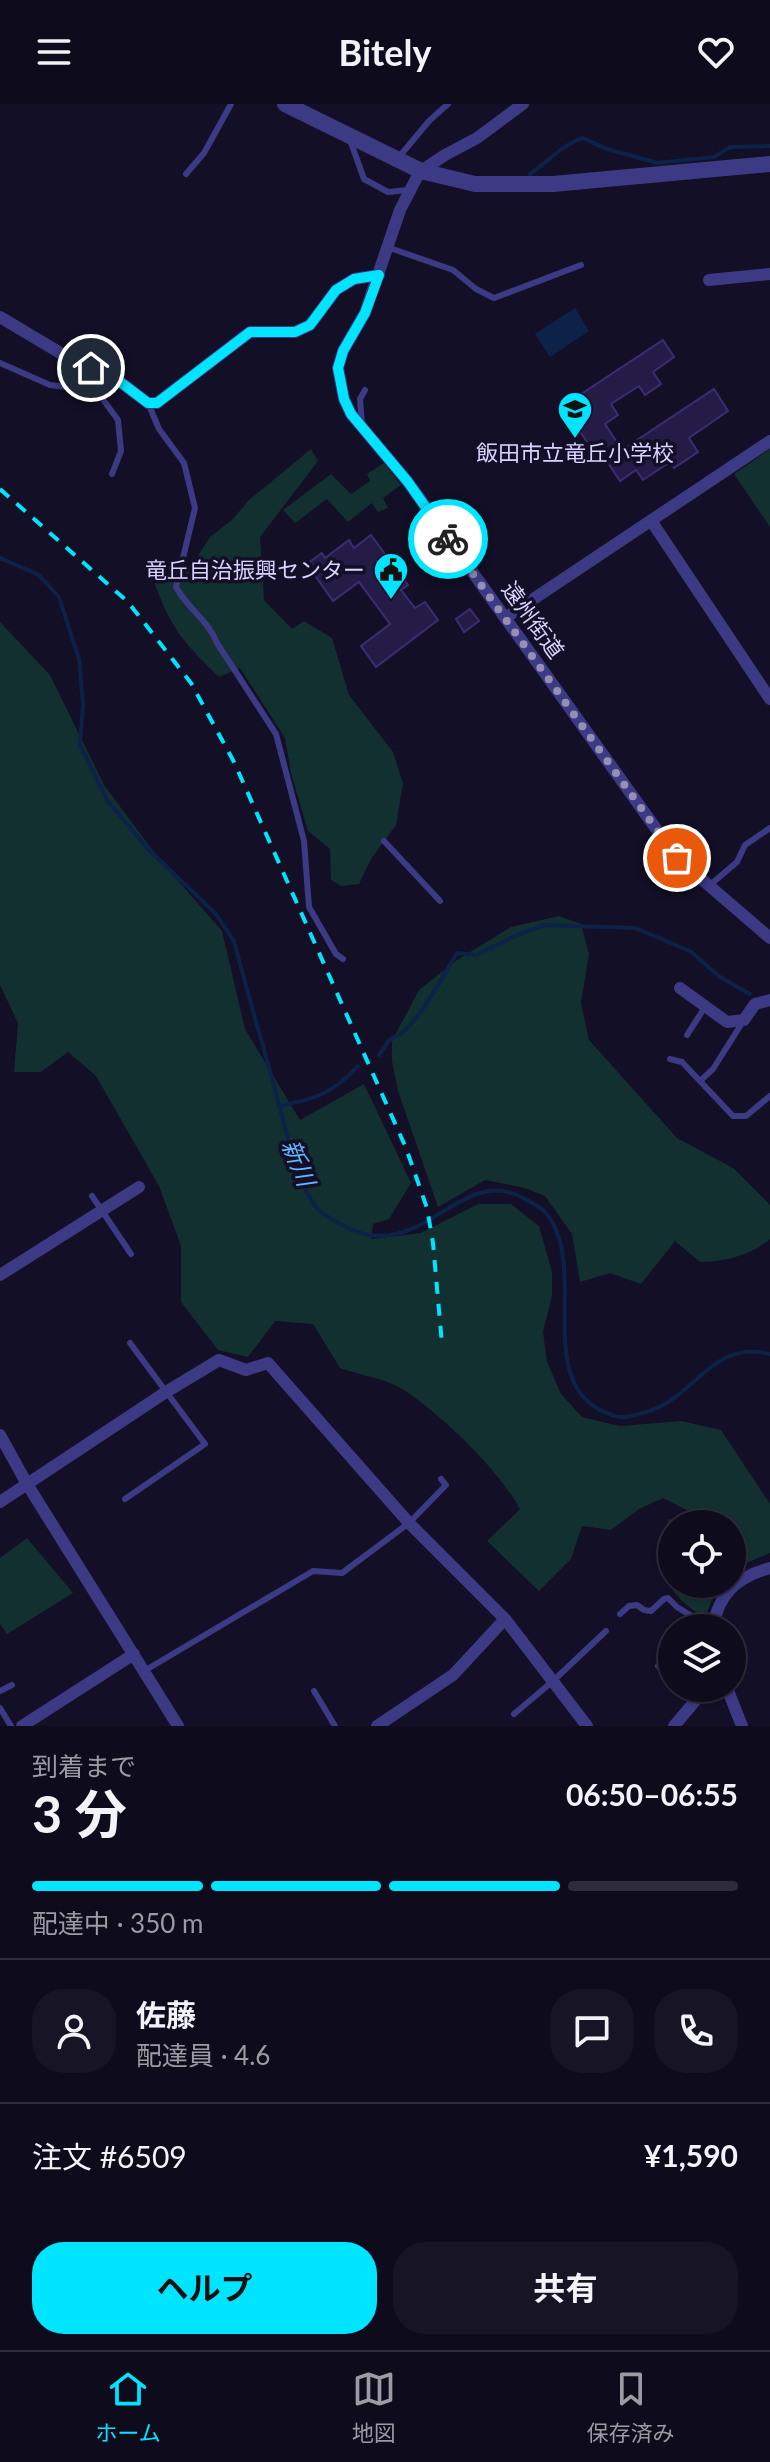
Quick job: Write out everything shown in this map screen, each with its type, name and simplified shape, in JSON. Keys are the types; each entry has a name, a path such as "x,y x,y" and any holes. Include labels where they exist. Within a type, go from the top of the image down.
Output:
{"street":[{"path":"285,104 421,171 475,184 553,184 770,164"},
{"path":"421,171 477,138 523,104"},
{"name":"遠州街道","path":"421,171 400,210 365,313 343,351 338,368 344,399 351,414 408,482 663,839 686,867 770,938"},
{"path":"709,280 770,274"},
{"path":"0,317 67,357 115,378 148,403 157,403 250,332 295,332 310,325 336,290 354,279 379,275"},
{"path":"505,618 770,441"},
{"path":"652,522 770,699"},
{"path":"680,988 727,1022 744,1020 755,1004 770,1000"},
{"path":"0,1275 139,1187"},
{"path":"0,1502 219,1360 246,1370 268,1363 409,1523 505,1619 587,1726"},
{"path":"0,1435 27,1484 178,1726"},
{"path":"715,1614 727,1589 743,1577 770,1568"},
{"path":"377,1726 453,1675 505,1619"},
{"path":"22,1726 134,1654"},
{"path":"674,1726 694,1702"},
{"path":"733,1702 742,1726"}],"lane":[{"path":"186,174 204,153 231,104"},
{"path":"396,160 448,104"},
{"path":"349,136 364,179 388,192 410,190"},
{"path":"387,247 453,270 476,289 494,298 497,308"},
{"path":"494,298 581,265"},
{"path":"0,363 50,385 99,394 118,420 121,451 112,474"},
{"path":"363,428 360,399 365,390"},
{"path":"148,403 159,429 184,463 195,508 176,587 183,601 211,628 217,643 276,734 304,841 309,907 336,954 343,959"},
{"path":"710,885 737,862 745,845 770,828"},
{"path":"384,841 440,901"},
{"path":"687,1035 705,1007"},
{"path":"700,1081 713,1069 744,1020"},
{"path":"670,1059 682,1062 733,1116 746,1116 770,1096"},
{"path":"92,1196 131,1254"},
{"path":"125,1499 205,1444 130,1343"},
{"path":"144,1671 313,1571 342,1573 409,1523 446,1485 441,1479"},
{"path":"620,1614 629,1606 637,1605 651,1611 668,1598 689,1614"},
{"path":"514,1714 606,1631"},
{"path":"0,1691 12,1685"},
{"path":"314,1691 335,1726"},
{"path":"0,1708 11,1726"}],"green space":[{"path":"311,449 318,461 260,537 264,600 292,629 304,621 332,638 349,695 393,752 403,784 396,825 371,859 359,884 341,886 331,880 330,849 308,831 291,773 285,738 240,668 219,677 187,644 172,623 154,581 159,575 188,571 210,537"},
{"path":"770,449 770,527 734,474"},
{"path":"384,463 401,485 383,498 388,508 378,512 372,503 348,522 327,499 295,523 283,510 331,474 351,494 370,481 367,474"},
{"path":"0,622 50,675 104,785 159,859 222,931 245,1029 300,1120 364,1084 411,1183 389,1219 373,1224 371,1239 421,1233 478,1204 511,1204 539,1226 552,1272 552,1296 543,1332 547,1362 561,1394 582,1417 620,1426 681,1421 721,1430 770,1504 770,1553 746,1563 746,1510 686,1510 663,1498 639,1509 611,1530 582,1526 571,1559 539,1591 487,1541 520,1509 510,1493 452,1428 419,1401 390,1383 340,1368 313,1324 275,1321 248,1357 218,1350 181,1302 181,1246 159,1186 96,1076 68,1052 41,1072 14,1072 18,1023 0,985"},
{"path":"559,916 581,924 589,954 581,1003 589,1040 677,1138 733,1168 770,1205 770,1239 763,1245 737,1256 700,1262 675,1241 641,1284 610,1273 580,1282 572,1234 545,1196 525,1188 485,1180 438,1207 398,1091 392,1041 419,990 457,960 511,927"},
{"path":"27,1538 73,1593 7,1634 0,1624 0,1558"},
{"path":"679,1598 713,1598 707,1614 699,1614"}],"water":[{"path":"575,308 589,331 550,357 535,334"}],"building":[{"path":"663,340 674,357 653,372 661,384 645,395 639,386 611,404 618,415 605,424 622,450 714,389 728,411 689,438 698,452 674,468 670,462 643,480 636,470 620,481 604,457 599,460 563,406"},
{"name":"竜丘自治振興センター","path":"371,535 408,585 401,590 415,608 425,602 438,620 376,667 361,646 390,624 359,582 333,601 307,564 322,553 325,558 349,540 354,548"},
{"path":"470,609 479,621 464,632 456,619"}],"waterway":[{"path":"530,174 583,138 604,148 657,163 714,157 730,147 770,146"},
{"name":"新川","path":"0,558 39,575 59,597 79,659 83,704 80,745 107,800 147,848 216,914 234,941 293,1158 303,1184 319,1210 346,1227 373,1235 397,1234 481,1193 502,1191 539,1207 558,1236 564,1264 566,1355 573,1381 588,1402 615,1416 630,1416 658,1407 731,1355 749,1352 770,1354"},
{"path":"379,1055 390,1039 409,1027 457,953 476,955 545,925 635,928 690,951 720,977 750,994"},
{"path":"280,1106 323,1094 358,1066"}],"railway":[{"path":"0,489 128,602 191,683 234,762 406,1148 427,1208 442,1344"}],"way so far":[{"path":"448,539 677,858"}],"place":[{"name":"飯田市立竜丘小学校","path":"575,440"},
{"name":"竜丘自治振興センター","path":"391,601"}],"route":[{"path":"91,368 115,378 148,403 157,403 250,332 295,332 310,325 336,290 354,279 379,275 365,313 343,351 338,368 340,385 351,414 408,482 448,539"}]}
